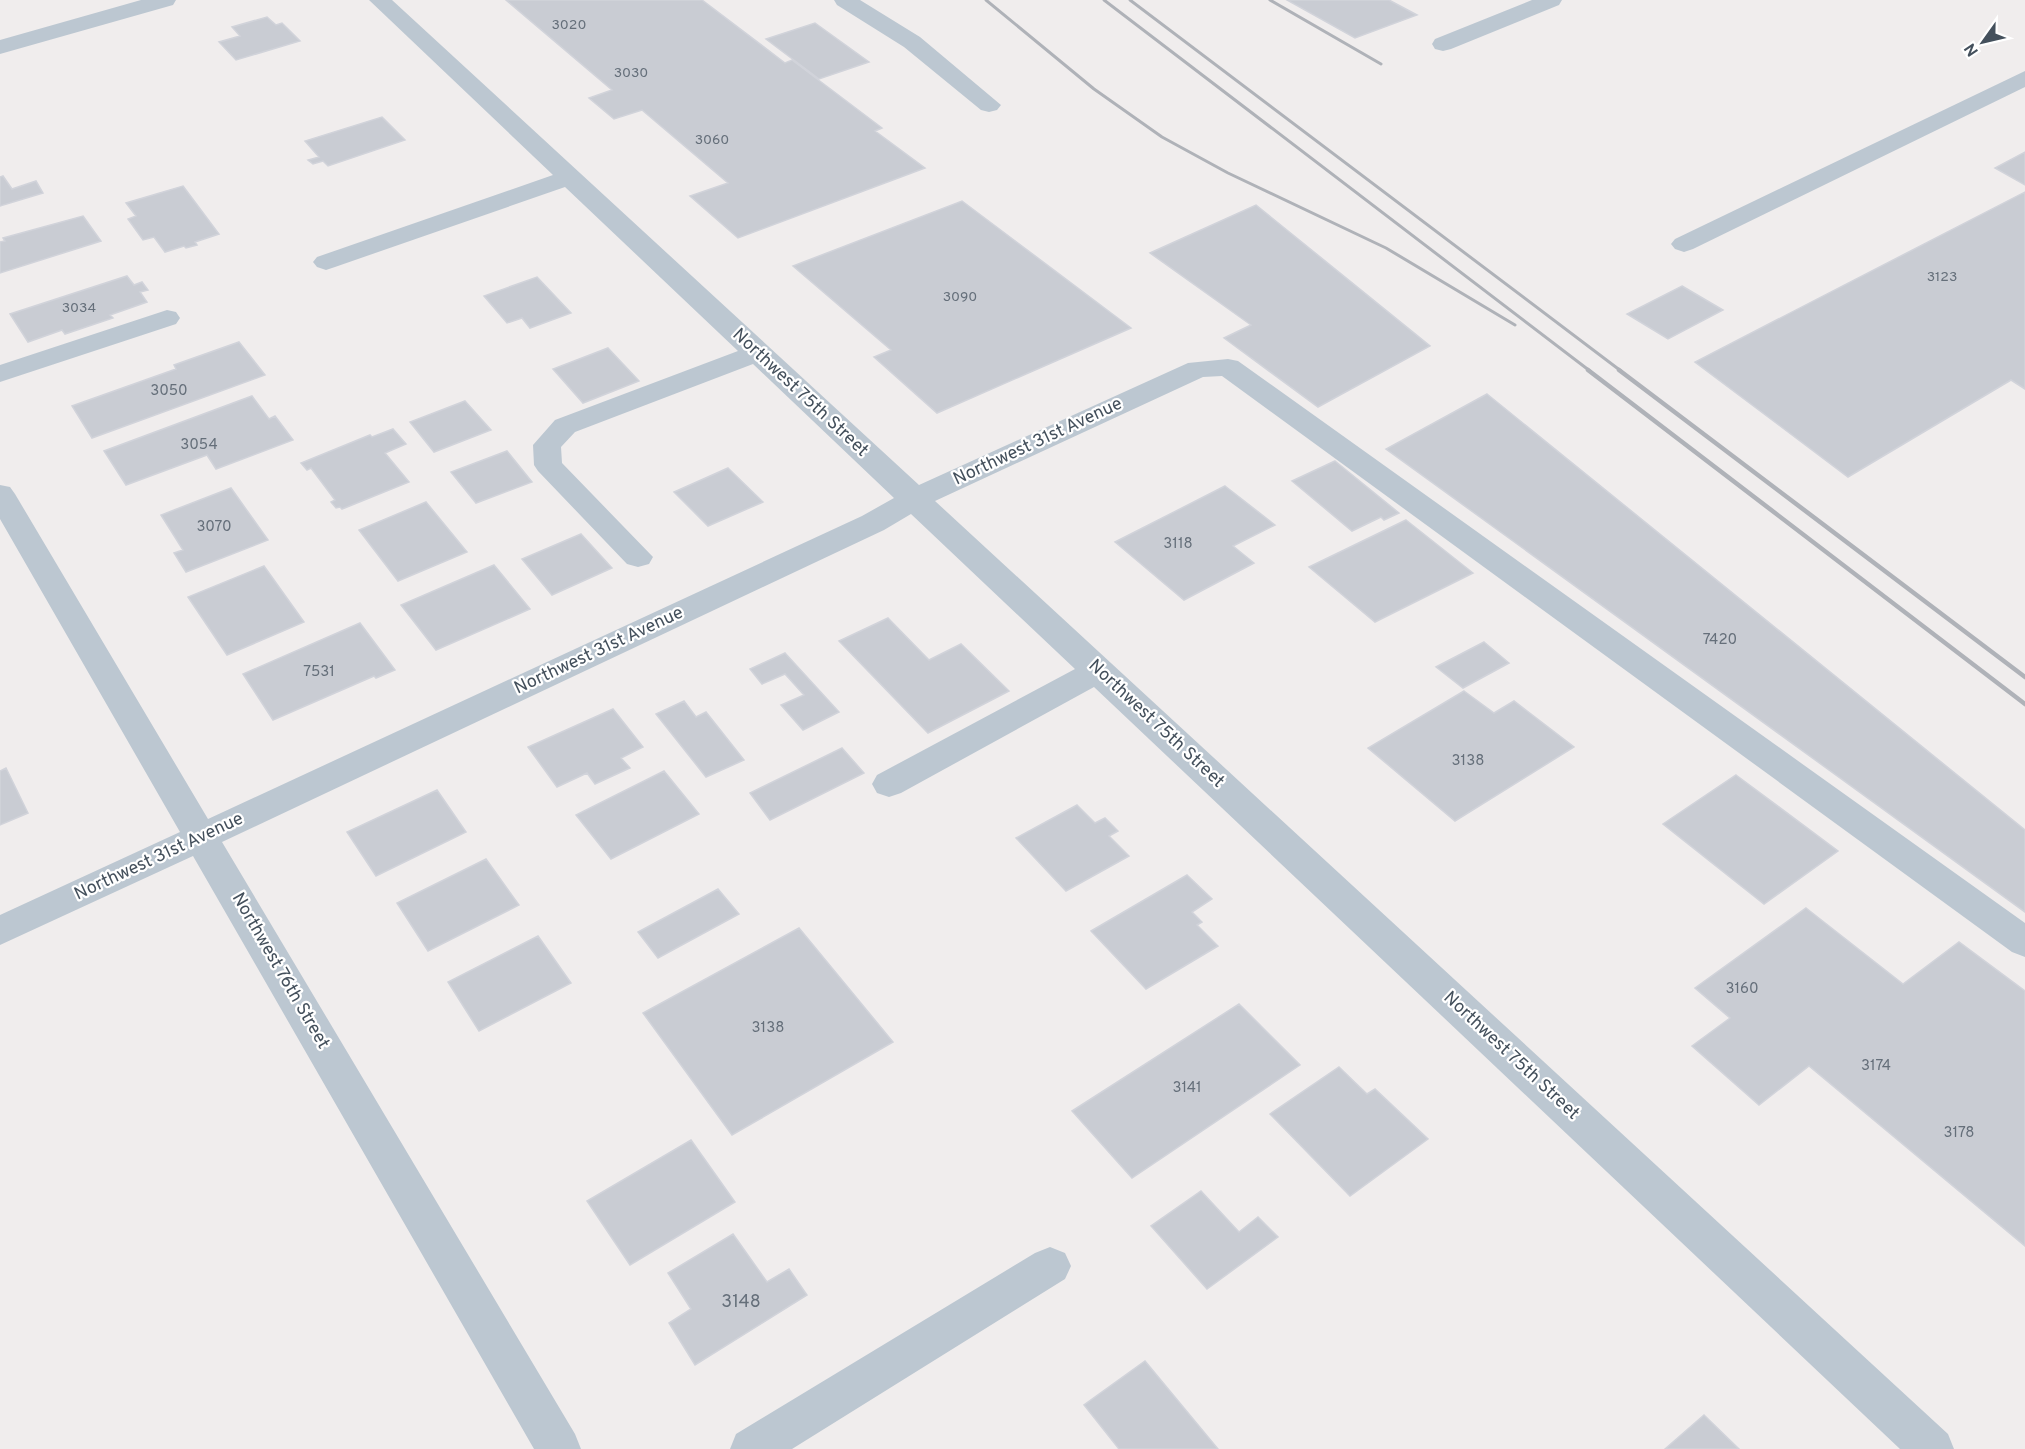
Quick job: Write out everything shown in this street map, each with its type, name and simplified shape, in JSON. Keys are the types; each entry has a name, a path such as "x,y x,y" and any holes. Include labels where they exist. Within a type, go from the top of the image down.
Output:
{"street":[{"path":"0,46 165,0"},
{"name":"Northwest 75th Street","path":"380,0 1932,1449"},
{"path":"844,0 912,42 989,105"},
{"path":"1443,44 1551,0"},
{"path":"1684,244 2025,78"},
{"path":"326,262 570,177"},
{"path":"0,374 167,318"},
{"path":"638,557 548,465 547,445 565,426 757,353"},
{"name":"Northwest 31st Avenue","path":"0,931 873,523 914,499 1198,369 1228,367 2025,942"},
{"name":"Northwest 76th Street","path":"0,494 559,1449"},
{"path":"889,784 1098,670"},
{"path":"752,1449 1050,1266"}],"building":[{"path":"506,0 702,0 785,63 792,60 882,128 875,131 925,168 738,238 690,196 728,183 642,110 614,119 589,98 612,90"},
{"path":"1287,0 1389,0 1417,15 1355,38"},
{"path":"267,17 276,25 282,23 300,41 236,60 219,42 240,36 232,27"},
{"path":"815,23 869,62 819,79 766,39"},
{"path":"382,117 405,140 328,166 323,161 313,164 308,160 319,157 305,141"},
{"path":"2025,152 2025,185 1995,168"},
{"path":"3,176 12,189 36,181 43,193 0,206 0,177"},
{"path":"183,186 219,234 195,242 197,245 186,248 184,246 165,252 154,237 143,240 128,219 136,216 126,203"},
{"path":"2025,192 2025,389 2011,380 1848,477 1695,362"},
{"path":"962,201 1131,328 937,413 874,357 891,350 793,266"},
{"path":"1256,205 1430,346 1318,407 1224,338 1251,325 1150,253"},
{"path":"83,216 101,241 0,273 0,242 5,241 3,238"},
{"path":"127,276 134,285 142,282 148,290 140,292 147,302 110,315 113,318 65,334 62,330 28,342 10,314"},
{"path":"537,277 571,313 530,328 522,318 507,323 484,296"},
{"path":"1682,286 1723,310 1668,339 1627,314"},
{"path":"239,342 265,375 92,438 72,406 176,369 174,365"},
{"path":"608,348 639,381 583,403 553,369"},
{"path":"1487,394 2025,830 2025,912 1386,449"},
{"path":"252,396 269,419 275,416 293,440 216,469 207,455 126,485 104,451"},
{"path":"465,401 491,430 434,452 410,422"},
{"path":"393,429 406,444 385,453 409,482 342,509 336,508 331,502 335,500 311,468 307,470 301,463 370,435 372,437"},
{"path":"507,451 532,482 476,503 451,472"},
{"path":"1335,461 1399,513 1384,520 1381,517 1352,531 1292,481"},
{"path":"728,468 763,502 708,526 674,492"},
{"path":"1225,486 1275,525 1233,546 1254,563 1184,600 1115,542"},
{"path":"231,488 268,540 186,572 174,553 183,550 161,515"},
{"path":"426,502 467,552 398,581 359,530"},
{"path":"1406,520 1473,573 1375,622 1309,567"},
{"path":"581,534 612,568 552,595 522,559"},
{"path":"494,565 530,609 436,650 401,605"},
{"path":"264,566 304,622 227,655 188,597"},
{"path":"888,618 929,660 961,644 1009,691 928,733 839,641"},
{"path":"360,623 395,670 376,678 374,676 273,720 243,674"},
{"path":"1484,642 1509,663 1463,688 1436,667"},
{"path":"785,653 839,712 803,730 781,705 804,695 785,674 762,684 750,669"},
{"path":"1464,691 1494,713 1514,701 1574,747 1455,821 1368,748"},
{"path":"684,701 696,717 706,712 744,760 706,777 656,714"},
{"path":"613,709 643,747 621,758 630,768 595,784 587,773 557,787 528,747"},
{"path":"842,748 864,773 770,820 750,793"},
{"path":"6,768 28,813 0,825 0,771"},
{"path":"664,771 699,814 611,859 576,815"},
{"path":"1736,775 1838,851 1764,904 1663,824"},
{"path":"437,790 466,832 376,876 347,832"},
{"path":"1077,805 1095,823 1105,818 1118,831 1109,836 1129,856 1066,891 1016,838"},
{"path":"486,859 519,905 428,951 397,903"},
{"path":"1187,875 1212,899 1192,912 1202,922 1197,925 1218,946 1146,989 1091,931"},
{"path":"718,889 739,914 658,958 638,932"},
{"path":"1806,908 1903,984 1959,942 2025,991 2025,1246 1809,1066 1759,1105 1692,1046 1730,1018 1695,988"},
{"path":"799,928 893,1042 732,1135 643,1013"},
{"path":"538,936 571,983 479,1031 448,982"},
{"path":"1239,1004 1300,1065 1132,1178 1072,1111"},
{"path":"1339,1067 1367,1094 1375,1089 1428,1139 1350,1196 1270,1114"},
{"path":"691,1140 735,1202 630,1265 587,1201"},
{"path":"1201,1191 1239,1232 1258,1217 1278,1237 1207,1289 1151,1226"},
{"path":"733,1234 767,1282 789,1269 807,1295 695,1365 669,1323 691,1309 668,1273"},
{"path":"1145,1361 1218,1449 1119,1449 1084,1405"},
{"path":"1704,1415 1739,1449 1665,1449"}],"railway":[{"path":"986,0 1094,89 1162,137 1228,173 1386,248 1515,325"},
{"path":"1104,0 1590,371"},
{"path":"1130,0 1621,371"},
{"path":"1270,0 1381,64"},
{"path":"1588,370 2025,704"},
{"path":"1619,370 2025,677"}]}
